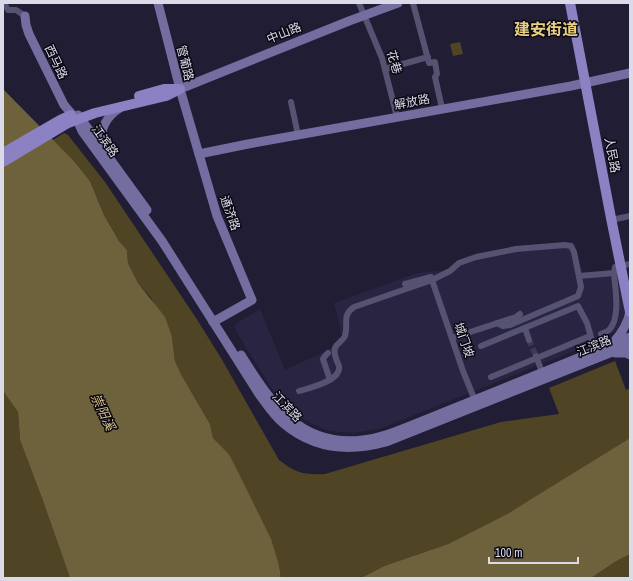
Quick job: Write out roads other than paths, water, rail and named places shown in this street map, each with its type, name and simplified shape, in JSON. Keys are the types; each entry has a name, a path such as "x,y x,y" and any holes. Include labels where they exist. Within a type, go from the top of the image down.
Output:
{"main road":[{"name":"人民路","path":"570,3 588,82 630,312"},
{"name":"人民路","path":"577,3 588,82"},
{"name":"中山路","path":"77,117 93,107 164,89 180,89"},
{"name":"中山路","path":"62,123 77,117 166,96 180,89"},
{"path":"3,153 62,123"},
{"path":"3,162 62,123"},
{"name":"人民路","path":"623,267 630,280"}],"street":[{"name":"西马路","path":"4,3 8,10 16,10 25,16 30,23 68,102 77,117"},
{"name":"管葡路","path":"153,3 170,73 180,89"},
{"name":"管葡路","path":"158,3 180,89"},
{"name":"花巷","path":"360,3 382,58 397,117"},
{"name":"中山路","path":"180,89 364,15 398,3"},
{"path":"413,3 429,63 435,62 438,74 435,77 442,108"},
{"path":"385,69 428,57"},
{"name":"解放路","path":"199,154 630,73"},
{"name":"通济路","path":"180,89 217,216 252,300 216,321"},
{"path":"291,102 298,135"},
{"path":"102,146 100,137 102,130 113,112 122,107"},
{"name":"江滨路","path":"77,117 102,146 190,272 250,380 272,411 284,424 310,440 324,445 351,448 376,445 402,437 542,372 630,337"},
{"name":"江滨路","path":"77,117 82,131 162,242 216,321"},
{"path":"614,219 630,216"},
{"path":"299,391 336,377 339,372 339,368 334,351 336,346 345,336 346,319 349,311 354,307 432,279 450,270 459,263 476,257 516,249 565,245 571,246 574,252 581,287 578,296 510,325 503,326 497,323"},
{"path":"579,276 623,267 616,315 609,330 601,334"},
{"path":"405,284 432,279"},
{"name":"城门坡","path":"432,279 476,403"},
{"path":"481,346 578,306 587,323 595,351"},
{"path":"612,344 621,334 628,321 630,312"},
{"path":"452,338 516,317 520,314"},
{"path":"525,328 529,340"},
{"path":"491,377 536,357 590,336"},
{"name":"江滨路","path":"476,403 630,345"},
{"path":"604,355 618,353 630,355"},
{"path":"328,354 323,359 330,380"},
{"path":"536,357 542,372"}],"water":[{"name":"崇阳溪","path":"3,89 74,161 90,181 104,215 119,241 127,250 128,263 138,283 165,317 172,337 175,361 210,424 213,438 229,454 271,539 279,565 281,578 70,578 20,440 18,412 3,391"},
{"path":"630,438 630,554 591,578 361,578 384,566 448,544 507,514"}],"tunnel":[{"path":"529,340 536,356"}],"district":[{"name":"建安街道","path":"546,29"}]}
